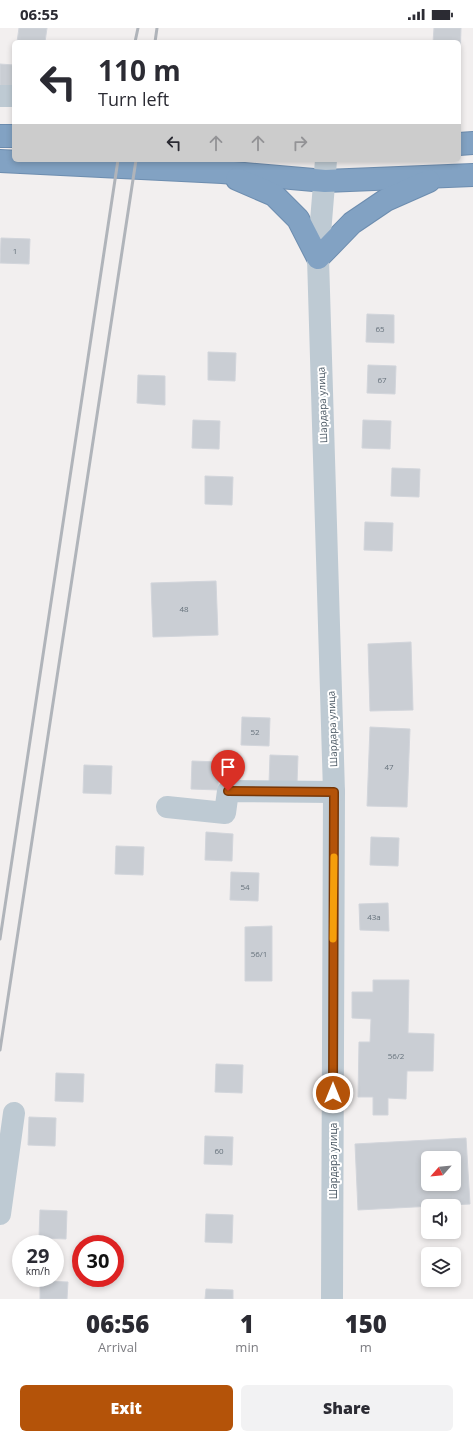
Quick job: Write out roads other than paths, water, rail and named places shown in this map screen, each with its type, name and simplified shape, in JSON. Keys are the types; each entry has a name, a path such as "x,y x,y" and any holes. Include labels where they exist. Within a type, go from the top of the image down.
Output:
{"highway":[{"path":"0,136 12,136"},
{"path":"461,144 473,143"},
{"path":"0,161 12,162"},
{"path":"20,162 222,172 325,170 440,177 473,175"},
{"path":"222,172 274,195 298,219 318,258 352,222 386,200 440,177"}],"street":[{"path":"0,96 12,96"},
{"name":"Шардара улица","path":"325,170 318,258 334,792 332,1299"},
{"path":"167,807 225,813 228,791 334,792"},
{"path":"0,1214 14,1113"}],"railway":[{"path":"135,40 138,28"},
{"path":"155,40 157,28"},
{"path":"0,939 118,162"},
{"path":"0,1050 136,162"}]}
